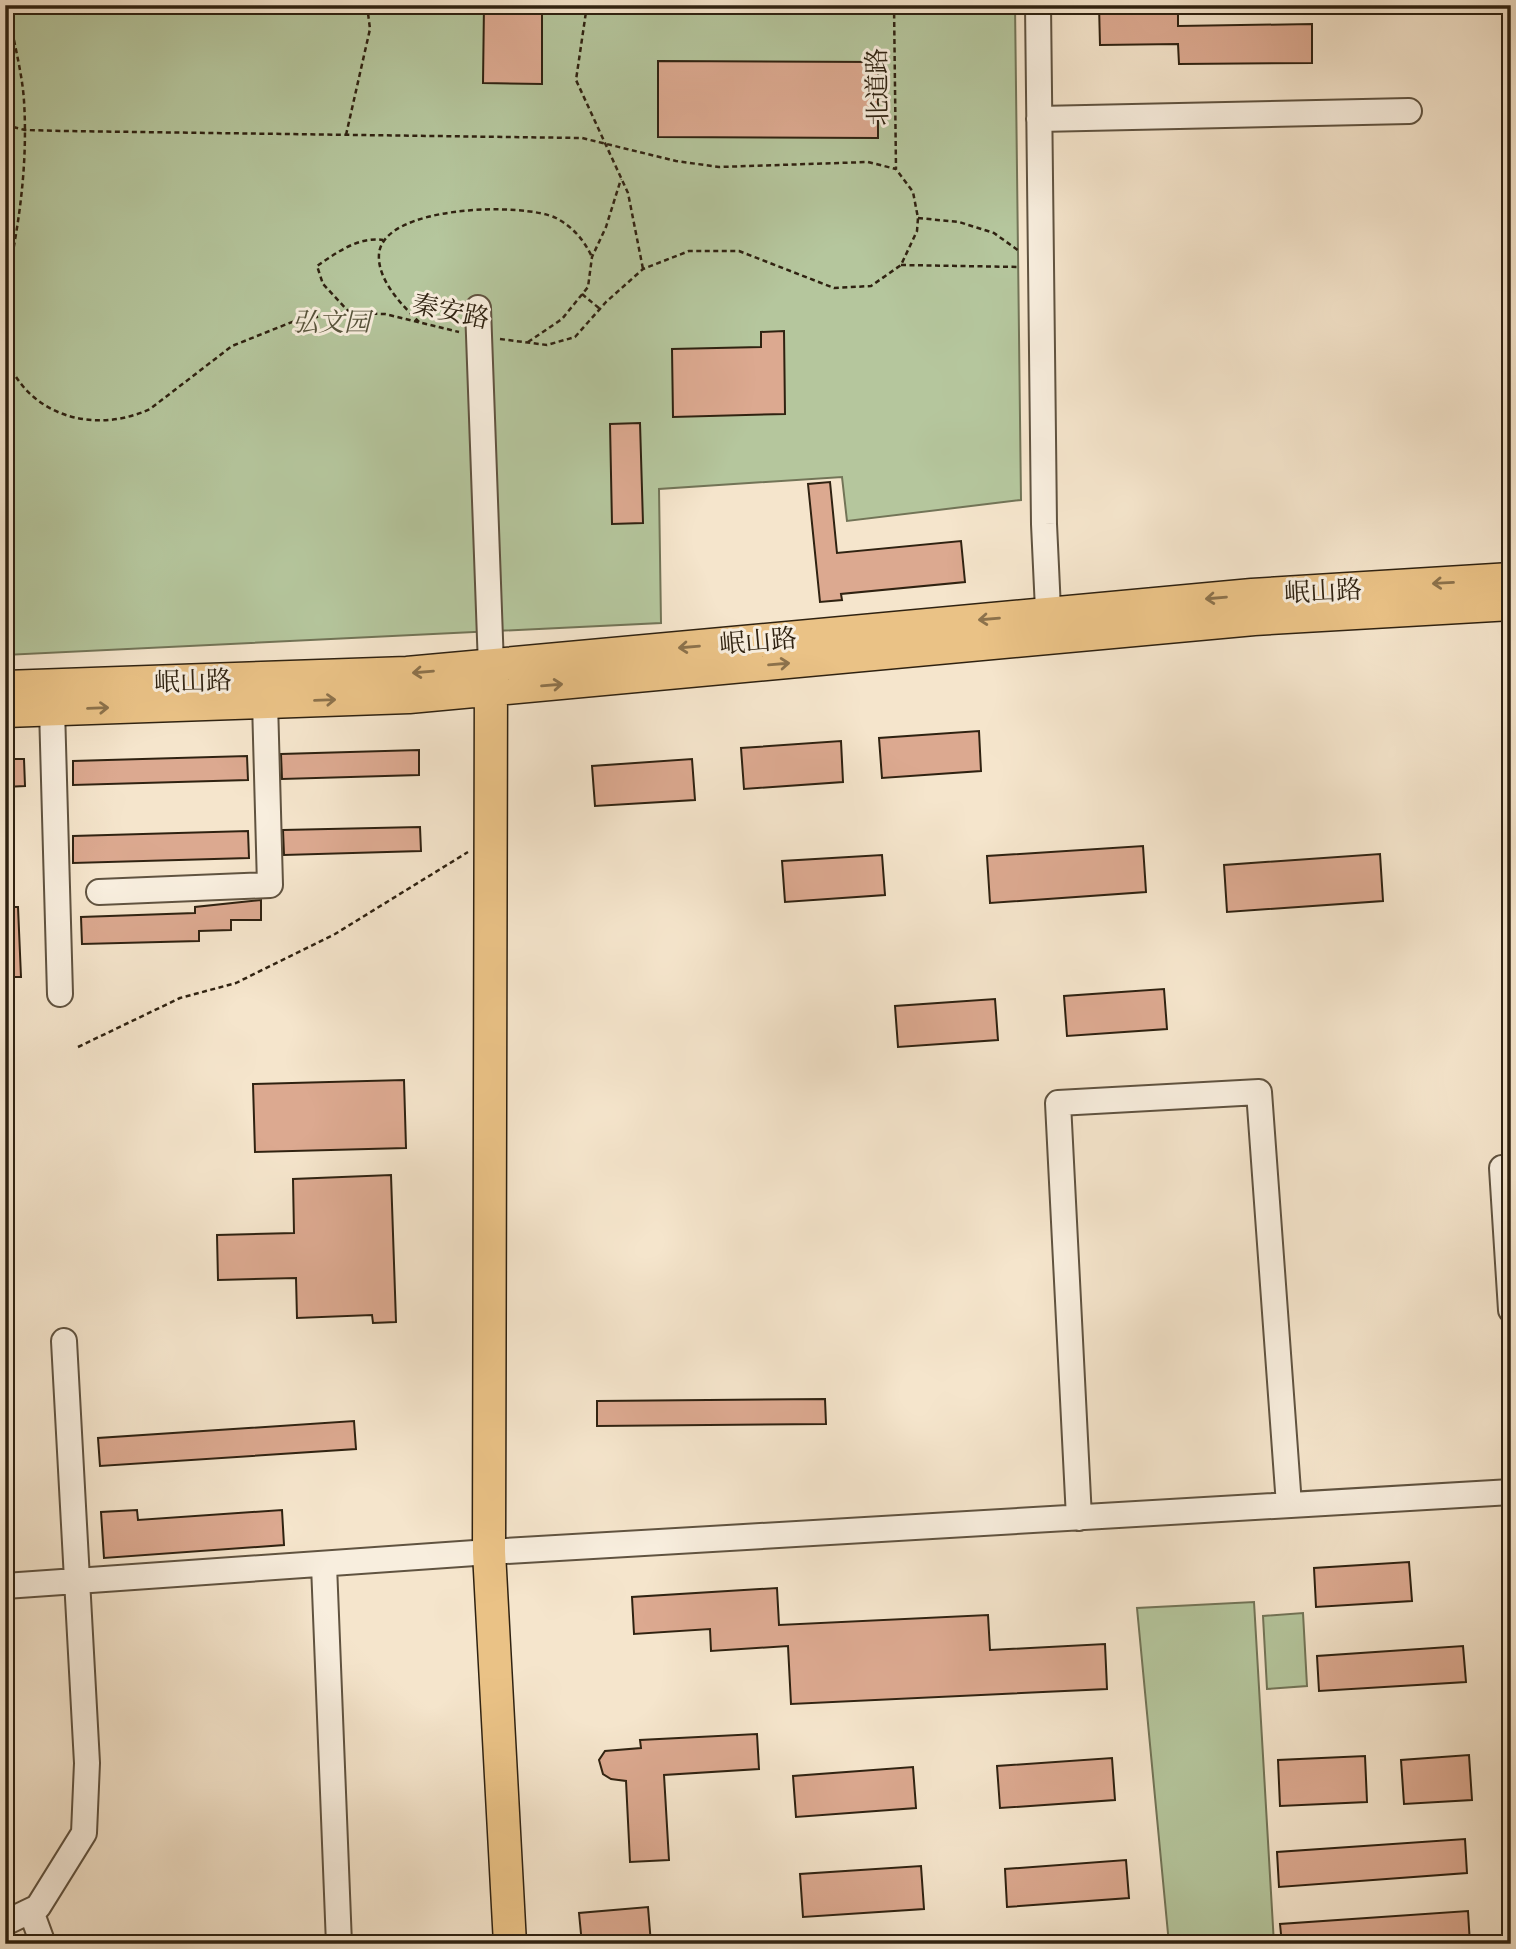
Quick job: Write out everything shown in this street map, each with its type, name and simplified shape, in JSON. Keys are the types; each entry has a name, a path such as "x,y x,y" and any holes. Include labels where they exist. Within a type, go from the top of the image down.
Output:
{"main road":[{"name":"岷山路","path":"5,711 409,697 491,678 1049,626 1252,595 1511,579"},
{"name":"岷山路","path":"1049,626 1254,619 1511,604"},
{"name":"岷山路","path":"5,687 407,673 491,678"},
{"path":"491,678 489,1552 510,1944"}],"street":[{"path":"1038,5 1049,626"},
{"path":"1040,119 1409,111"},
{"path":"478,308 491,678"},
{"path":"99,892 270,885 265,702"},
{"path":"52,709 60,994"},
{"path":"1079,1518 1058,1103 1071,1102 1259,1092 1289,1506"},
{"path":"1502,1168 1511,1310"},
{"path":"5,1923 38,1907 84,1833 87,1763 64,1341"},
{"path":"5,1586 489,1552 1511,1492"},
{"path":"324,1565 339,1944"},
{"path":"31,1911 43,1944"}],"path":[{"path":"5,289 17,229 25,130 22,76 8,5"},
{"path":"346,135 370,29 367,5"},
{"path":"587,5 576,80 628,193 643,269"},
{"name":"北道路","path":"894,5 896,169"},
{"path":"5,125 25,130 582,138 676,161 719,167 868,162 896,169 912,192 918,218 958,222 994,233 1041,267"},
{"path":"528,342 562,319 588,286 592,257 606,227 621,179"},
{"path":"418,322 387,282 379,254 383,240 399,228 444,214 511,209 545,214 565,223 581,239 592,257"},
{"name":"秦安路","path":"5,354 22,386 44,406 87,421 119,420 150,409 212,359 253,335 297,320 350,313 385,314 479,337 547,345 575,337 600,309 643,269 673,255 722,248 755,255 822,285 846,289 871,286 901,265 914,244 918,218"},
{"path":"350,313 323,284 317,266 341,250 371,238 383,240"},
{"path":"901,265 1041,267"},
{"path":"582,294 600,309"},
{"path":"78,1047 180,998 236,982 335,934 491,837"}],"green space":[{"name":"弘文园","path":"5,5 1015,5 1021,500 847,521 842,477 659,489 661,623 5,655"},
{"path":"1254,1602 1274,1944 1169,1944 1137,1608"},
{"path":"1303,1613 1307,1686 1267,1689 1263,1616"}],"building":[{"path":"484,5 542,5 542,84 483,83"},
{"path":"1099,5 1178,5 1178,26 1312,24 1312,63 1179,64 1178,44 1100,45"},
{"path":"658,61 878,62 878,138 658,137"},
{"path":"784,331 785,414 673,417 672,349 761,347 761,332"},
{"path":"640,423 643,523 612,524 610,424"},
{"path":"830,482 837,553 961,541 965,582 841,594 842,600 820,602 808,484"},
{"path":"979,731 981,771 882,778 879,738"},
{"path":"841,741 843,782 744,789 741,748"},
{"path":"419,750 419,775 282,779 281,754"},
{"path":"247,756 248,780 73,785 73,761"},
{"path":"5,759 24,759 25,786 5,787"},
{"path":"692,759 695,800 595,806 592,766"},
{"path":"420,827 421,851 284,855 283,830"},
{"path":"248,831 249,858 73,863 73,836"},
{"path":"1143,846 1146,892 990,903 987,856"},
{"path":"1380,854 1383,901 1227,912 1224,865"},
{"path":"882,855 885,895 785,902 782,861"},
{"path":"261,900 261,920 231,920 231,930 199,931 199,941 82,944 81,917 195,913 195,907"},
{"path":"5,907 18,907 21,977 5,977"},
{"path":"1164,989 1167,1029 1067,1036 1064,996"},
{"path":"995,999 998,1040 898,1047 895,1006"},
{"path":"404,1080 406,1148 255,1152 253,1084"},
{"path":"391,1175 396,1322 373,1323 372,1315 297,1318 296,1278 218,1280 217,1235 294,1233 293,1179"},
{"path":"825,1399 826,1424 597,1426 597,1401"},
{"path":"354,1421 356,1449 100,1466 98,1438"},
{"path":"137,1510 138,1520 282,1510 284,1545 104,1558 101,1512"},
{"path":"1409,1562 1412,1601 1316,1607 1314,1568"},
{"path":"777,1588 779,1625 988,1615 990,1650 1105,1644 1107,1689 791,1704 788,1646 711,1651 710,1629 634,1634 632,1597"},
{"path":"1463,1646 1466,1682 1319,1691 1317,1656"},
{"path":"757,1734 759,1769 664,1775 669,1860 630,1862 626,1781 611,1779 603,1774 599,1760 605,1751 641,1748 640,1740"},
{"path":"1469,1755 1472,1800 1404,1804 1401,1760"},
{"path":"1365,1756 1367,1802 1280,1806 1278,1760"},
{"path":"1112,1758 1115,1800 1000,1808 997,1766"},
{"path":"913,1767 916,1808 796,1817 793,1776"},
{"path":"1465,1839 1467,1873 1279,1887 1277,1852"},
{"path":"1126,1860 1129,1898 1007,1907 1005,1869"},
{"path":"921,1866 924,1909 803,1917 800,1874"},
{"path":"648,1907 651,1944 582,1944 579,1913"},
{"path":"1468,1911 1470,1944 1282,1944 1280,1924"}]}
